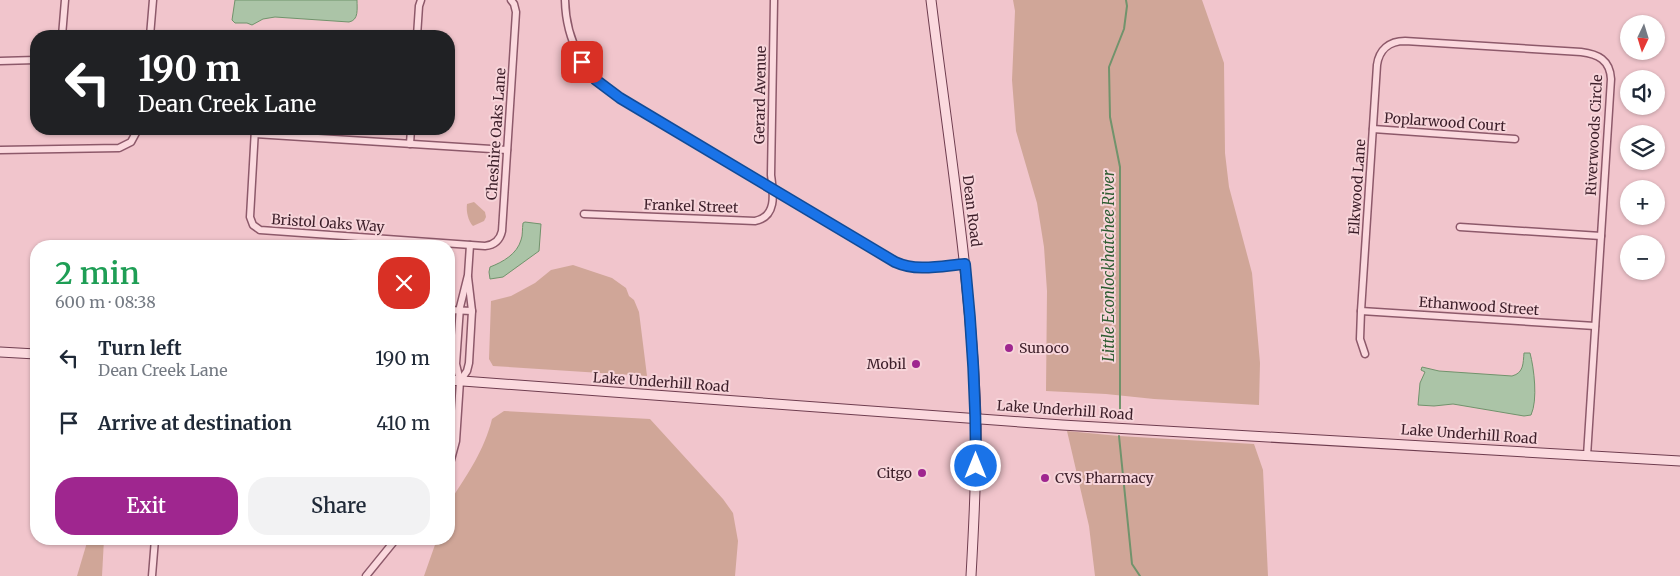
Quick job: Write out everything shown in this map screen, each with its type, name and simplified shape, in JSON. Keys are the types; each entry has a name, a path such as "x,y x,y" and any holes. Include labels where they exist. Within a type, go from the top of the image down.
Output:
{"street":[{"path":"62,30 65,0"},
{"path":"150,30 153,0"},
{"path":"417,30 421,0"},
{"name":"Cheshire Oaks Lane","path":"470,245 491,245 496,243 500,236 516,12 511,0"},
{"path":"565,0 566,21 572,41 587,69 602,85 632,106 901,265 917,268 965,264"},
{"name":"Gerard Avenue","path":"773,190 771,175 774,0"},
{"name":"Dean Road","path":"931,0 965,264 971,331 976,418 975,504 971,576"},
{"name":"Riverwoods Circle","path":"1377,65 1379,56 1385,48 1401,41 1581,52 1601,58 1609,67 1611,79 1587,456"},
{"path":"0,61 30,60"},
{"name":"Elkwood Lane","path":"1365,354 1360,338 1361,312 1377,65"},
{"name":"Poplarwood Court","path":"1373,129 1515,139"},
{"path":"0,150 117,148 131,142 135,135"},
{"name":"Bristol Oaks Way","path":"255,135 250,215 252,223 258,229 397,240"},
{"path":"303,135 507,150"},
{"path":"410,144 411,135"},
{"name":"Frankel Street","path":"584,214 755,221 765,217 772,207 774,202 773,190"},
{"path":"1460,228 1601,236"},
{"name":"Bristol Oaks Way","path":"455,244 470,245"},
{"path":"455,445 460,381 456,364 460,311 468,275 470,245"},
{"path":"460,381 468,366 472,311 468,275"},
{"path":"455,311 472,311"},
{"name":"Ethanwood Street","path":"1361,312 1595,326"},
{"path":"0,352 30,354"},
{"name":"Lake Underhill Road","path":"455,381 976,418 1680,461"},
{"path":"152,576 155,545"},
{"path":"366,576 391,545"}],"shaded area":[{"path":"235,0 357,0 357,10 356,17 349,22 275,17 263,19 252,25 235,23 232,20"},
{"path":"1013,0 1202,0 1224,63 1225,153 1229,187 1252,273 1260,363 1259,405 1046,391 1047,291 1044,247 1037,203 1016,131 1012,80 1015,11"},
{"path":"474,202 485,212 486,217 484,221 473,226 467,213 467,204"},
{"path":"523,223 541,224 539,251 503,277 490,279 490,267 509,257 519,245"},
{"path":"573,265 612,278 626,288 629,296 634,300 639,312 647,376 493,366 489,359 491,301 511,296 535,283 551,270"},
{"path":"1524,353 1530,353 1534,375 1535,393 1531,415 1524,416 1453,404 1418,405 1420,383 1425,372 1421,370 1422,367 1439,371 1512,376 1521,370"},
{"path":"504,411 650,419 723,499 733,513 738,541 735,576 424,576 435,545 455,545 455,494 480,452 492,419"},
{"path":"1067,431 1254,444 1263,470 1268,576 1095,576 1089,526"},
{"path":"86,545 104,545 102,576 77,576"}],"waterway":[{"name":"Little Econlockhatchee River","path":"1120,416 1120,167 1110,117 1109,67 1124,29 1126,0"},
{"name":"Little Econlockhatchee River","path":"1119,436 1132,564 1140,576"}],"place":[{"name":"Sunoco","path":"1009,348"},
{"name":"Mobil","path":"916,364"},
{"name":"Citgo","path":"922,473"},
{"name":"CVS Pharmacy","path":"1045,478"}],"route":[{"path":"582,62 596,80 620,98 895,262 917,268 965,264 976,418 976,466"}]}
